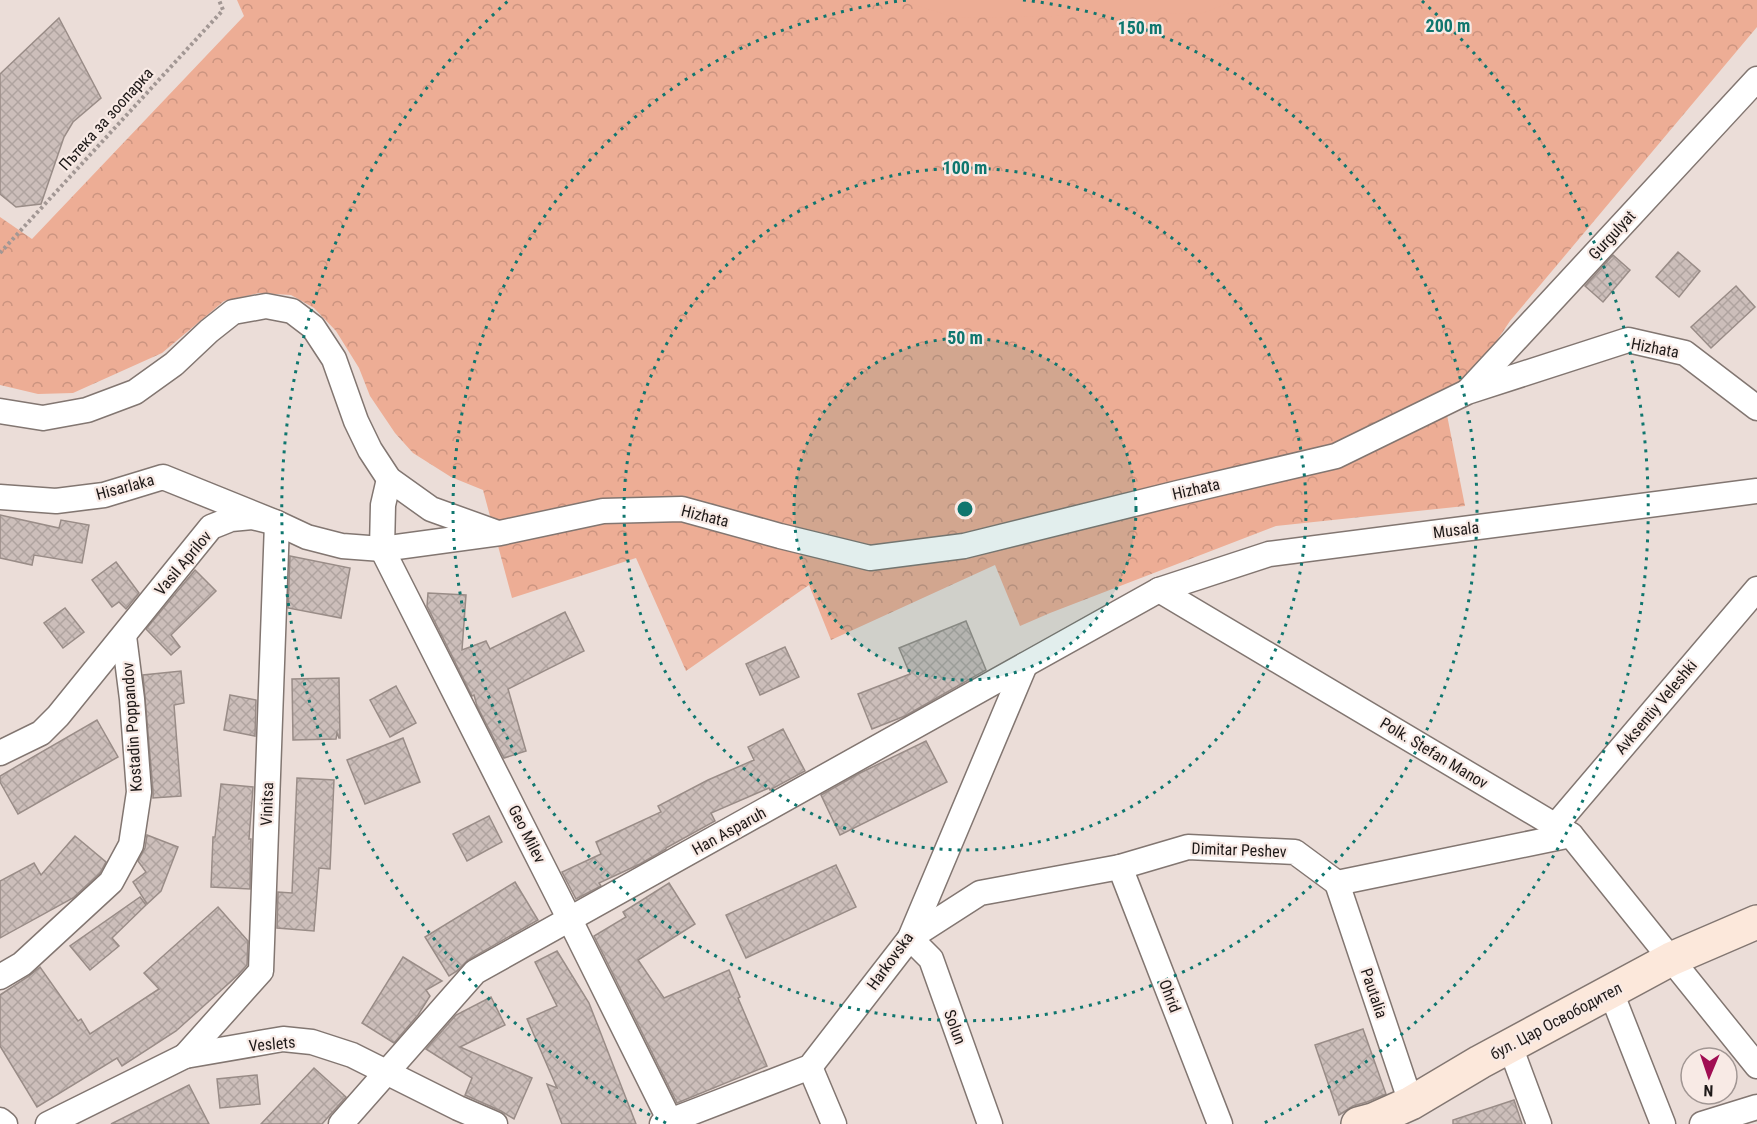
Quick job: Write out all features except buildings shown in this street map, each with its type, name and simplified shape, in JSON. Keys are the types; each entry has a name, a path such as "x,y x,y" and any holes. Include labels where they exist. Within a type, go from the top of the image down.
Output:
{"main road":[{"name":"бул. Цар Освободител","path":"1358,1124 1373,1120 1411,1103 1510,1046 1671,959 1757,922"}],"street":[{"name":"Gurgulyat","path":"1467,392 1757,79"},
{"path":"0,411 43,418 87,410 135,392 174,364 233,312 266,306 292,311 313,327 334,359 356,422 370,450 389,479 431,509 500,534"},
{"name":"Hizhata","path":"603,511 682,509 870,558 964,546 1336,456 1467,392 1628,340 1685,353 1757,408"},
{"name":"Hisarlaka","path":"0,497 56,501 104,495 163,477 277,524"},
{"path":"382,549 383,505 389,479"},
{"name":"Musala","path":"1159,590 1269,554 1757,491"},
{"name":"Vasil Aprilov","path":"0,753 41,733 58,716 211,527 231,519 252,517 333,544 382,549 500,534 603,511"},
{"name":"Vinitsa","path":"185,1056 261,971 277,524"},
{"name":"Geo Milev","path":"382,549 570,920 666,1122"},
{"name":"Avksentiy Veleshki","path":"1563,830 1757,589"},
{"name":"Han Asparuh","path":"341,1124 475,972 1159,590"},
{"name":"Polk. Stefan Manov","path":"1159,590 1563,830 1757,1066"},
{"name":"Kostadin Poppandov","path":"0,976 22,964 111,882 131,845 139,792 132,699 124,636"},
{"name":"Harkovska","path":"810,1067 910,938 1025,665"},
{"path":"1336,883 1563,830"},
{"name":"Dimitar Peshev","path":"910,938 980,893 1120,867 1188,847 1295,852 1336,883"},
{"name":"Ohrid","path":"1120,867 1220,1124"},
{"name":"Pautalia","path":"1336,883 1411,1103"},
{"name":"Solun","path":"910,938 931,959 990,1124"},
{"path":"1611,992 1663,1124"},
{"name":"Veslets","path":"48,1124 185,1056 283,1039 312,1042 352,1055 495,1124"},
{"path":"1510,1046 1539,1124"},
{"path":"666,1122 810,1067 834,1124"},
{"path":"1702,1124 1757,1107"},
{"path":"0,1120 5,1124"}],"path":[{"name":"Пътека за зоопарка","path":"0,253 223,10 219,0"}],"green space":[{"path":"237,0 1757,0 1757,27 1510,321 1447,415 1465,506 1276,526 1020,626 995,565 831,640 809,585 686,671 636,558 512,598 483,490 451,477 413,453 395,433 370,396 359,368 336,331 314,308 291,295 259,293 224,301 162,353 73,393 38,394 0,385 0,217 32,239 244,16"},
{"path":"900,0 1236,0 1203,13 956,18"}]}
